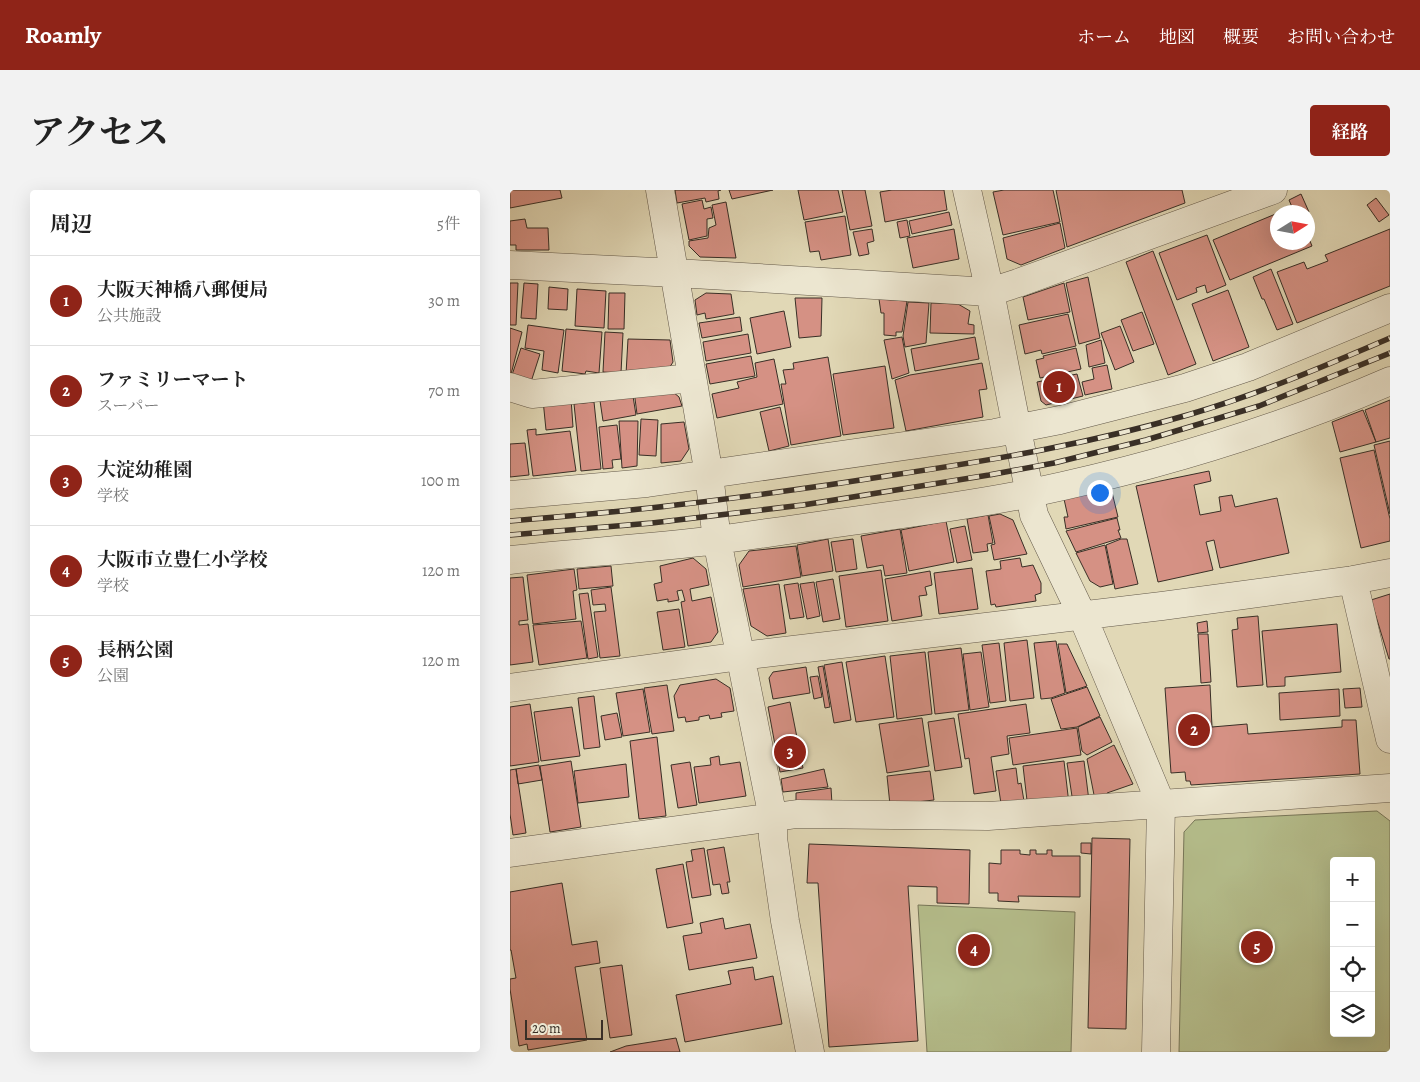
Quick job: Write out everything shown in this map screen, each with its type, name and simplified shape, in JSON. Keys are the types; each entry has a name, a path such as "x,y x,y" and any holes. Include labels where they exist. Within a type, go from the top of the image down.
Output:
{"street":[{"path":"660,190 676,273 709,475 717,540 773,818 772,838 785,921 810,1052"},
{"path":"967,190 990,292 1034,514 1082,615 1162,804 1156,1052"},
{"path":"510,265 990,292 1273,190"},
{"path":"510,495 647,483 1019,437 1060,420 1185,388 1248,367 1390,308"},
{"path":"510,386 532,394 692,378"},
{"path":"510,560 717,540 914,513 1028,486 1120,472 1202,450 1268,428 1390,381"},
{"path":"510,688 741,656 1353,580 1390,572"},
{"path":"1353,580 1390,740"},
{"path":"510,853 797,814 988,816 1390,788"}],"green space":[{"path":"1377,811 1390,821 1390,1052 1179,1052 1184,832 1195,820"},
{"path":"918,905 1075,912 1071,1052 927,1052"}],"building":[{"path":"510,190 560,190 562,198 510,208"},
{"path":"675,190 721,190 718,191 719,199 706,202 705,198 677,203"},
{"path":"729,190 773,190 732,199"},
{"path":"798,190 838,190 843,212 804,220"},
{"path":"842,190 865,190 872,226 850,230"},
{"path":"892,190 944,190 947,210 885,222 880,192"},
{"path":"1004,190 1053,190 1060,222 1003,235 993,192"},
{"path":"1056,190 1182,190 1185,203 1067,247"},
{"path":"1301,194 1306,205 1291,205 1289,200"},
{"path":"1376,198 1389,215 1379,222 1367,205"},
{"path":"702,200 704,209 711,207 713,218 707,219 707,236 689,240 682,204"},
{"path":"726,202 736,258 700,257 689,246 689,241 708,238 709,228 716,225 712,205"},
{"path":"949,212 952,225 912,234 909,221"},
{"path":"845,216 851,255 821,260 819,251 810,252 805,222"},
{"path":"1270,216 1270,250 1302,250 1230,280 1213,240"},
{"path":"525,219 527,228 548,228 549,250 516,250 516,245 510,245 510,221"},
{"path":"907,220 910,236 900,238 897,222"},
{"path":"1060,223 1065,248 1021,265 1007,259 1003,238"},
{"path":"872,229 874,241 867,243 869,254 859,256 853,232"},
{"path":"954,229 959,259 913,268 907,238"},
{"path":"1390,229 1390,286 1297,323 1277,272 1304,262 1307,269 1328,261 1325,255"},
{"path":"1207,235 1226,285 1207,293 1205,285 1196,288 1197,292 1177,300 1159,253"},
{"path":"1153,251 1196,364 1168,375 1126,262"},
{"path":"1271,269 1293,324 1277,330 1253,277"},
{"path":"1088,277 1100,338 1079,344 1066,283"},
{"path":"510,283 518,283 516,325 510,325"},
{"path":"524,283 538,284 536,319 521,318"},
{"path":"1064,283 1070,312 1028,320 1023,297"},
{"path":"549,287 568,289 567,310 548,309"},
{"path":"577,289 606,291 604,328 575,326"},
{"path":"1228,290 1249,347 1213,361 1192,304"},
{"path":"609,293 625,293 624,329 608,329"},
{"path":"706,293 731,294 734,314 706,319 705,313 697,315 695,300"},
{"path":"795,298 822,298 821,336 799,338"},
{"path":"879,299 907,301 902,332 896,332 896,336 884,335 884,313 881,313"},
{"path":"908,302 929,303 926,343 905,347 903,336"},
{"path":"931,303 958,304 970,311 968,324 974,325 974,334 930,333"},
{"path":"784,311 791,347 757,354 750,318"},
{"path":"1142,312 1154,344 1133,351 1121,320"},
{"path":"1068,314 1076,346 1042,354 1041,350 1025,354 1019,325"},
{"path":"740,317 742,331 702,338 699,323"},
{"path":"528,325 564,330 558,373 542,370 544,351 525,348"},
{"path":"1120,326 1134,362 1115,370 1101,333"},
{"path":"510,328 522,332 510,378"},
{"path":"566,329 602,332 599,373 586,371 585,374 562,371"},
{"path":"605,332 623,333 621,373 603,372"},
{"path":"748,334 751,353 706,361 703,342"},
{"path":"902,337 909,373 892,379 884,340"},
{"path":"975,337 979,359 915,371 911,349"},
{"path":"628,339 670,340 673,362 668,370 626,374"},
{"path":"1101,340 1105,363 1089,367 1086,345"},
{"path":"521,348 540,354 530,385 511,378"},
{"path":"1076,348 1081,369 1040,378 1036,360 1044,358 1043,356"},
{"path":"751,356 755,376 710,384 706,364"},
{"path":"828,357 841,436 791,445 781,384 786,384 783,370 794,369 793,363"},
{"path":"774,359 783,404 717,418 712,394 739,388 737,382 757,377 755,363"},
{"path":"982,363 987,389 979,390 983,417 906,431 895,380 910,375"},
{"path":"1107,365 1112,389 1085,395 1082,382 1094,379 1092,368"},
{"path":"885,366 894,428 843,435 833,374"},
{"path":"1077,374 1083,396 1046,405 1041,401 1037,382"},
{"path":"667,387 679,397 682,406 637,414 634,391"},
{"path":"632,390 636,415 603,421 599,394"},
{"path":"571,398 573,427 546,430 543,400"},
{"path":"1390,400 1390,438 1376,442 1365,410"},
{"path":"594,402 601,469 581,471 574,404"},
{"path":"780,407 789,446 769,451 760,412"},
{"path":"1363,410 1376,442 1340,452 1332,422"},
{"path":"641,419 658,420 656,456 639,455"},
{"path":"619,421 638,421 637,466 622,468"},
{"path":"684,422 689,449 681,461 661,463 661,424"},
{"path":"617,425 621,459 612,460 613,468 603,469 599,427"},
{"path":"536,429 536,435 570,431 576,471 533,476 527,430"},
{"path":"1390,441 1390,514 1374,445"},
{"path":"525,443 529,475 510,477 510,444"},
{"path":"1374,450 1390,519 1390,541 1361,548 1340,458"},
{"path":"1209,471 1211,481 1194,485 1200,515 1221,511 1219,497 1232,495 1235,507 1277,498 1289,553 1220,568 1214,540 1206,542 1213,570 1158,582 1136,486"},
{"path":"1111,488 1118,517 1066,529 1064,517 1068,517 1064,499"},
{"path":"1000,514 1013,520 1027,554 994,560 991,545 995,544 989,516"},
{"path":"988,515 993,543 987,544 988,551 973,553 967,519"},
{"path":"1117,518 1121,538 1076,552 1066,531"},
{"path":"946,521 954,562 909,571 901,530"},
{"path":"965,526 972,560 957,563 950,529"},
{"path":"900,529 907,573 885,576 883,565 867,568 861,536"},
{"path":"828,539 833,571 802,576 797,545"},
{"path":"853,539 857,569 836,572 831,542"},
{"path":"1121,539 1127,539 1138,584 1115,589 1106,545"},
{"path":"1105,545 1113,584 1100,587 1090,581 1076,553"},
{"path":"796,546 801,577 743,587 739,565 749,551"},
{"path":"693,558 706,569 709,585 690,589 692,601 711,597 718,632 711,642 688,646 681,602 685,601 682,590 677,591 679,600 657,601 654,584 662,582 660,566"},
{"path":"1020,558 1022,567 1033,565 1041,583 1041,593 1035,595 1036,601 996,607 995,604 991,605 986,571 1001,569 1000,561"},
{"path":"611,566 613,586 579,589 577,569"},
{"path":"972,568 978,609 939,614 934,573"},
{"path":"574,569 577,590 573,591 576,619 533,624 527,575"},
{"path":"881,570 888,621 846,627 839,576"},
{"path":"930,571 932,585 925,587 927,595 919,596 922,616 892,621 885,579"},
{"path":"523,577 528,620 519,621 519,625 528,624 533,662 510,665 510,578"},
{"path":"833,579 840,619 823,622 816,582"},
{"path":"814,582 820,616 807,619 800,584"},
{"path":"798,583 804,617 790,619 784,585"},
{"path":"779,584 786,633 767,636 751,626 743,589"},
{"path":"611,587 620,656 600,658 594,612 606,611 605,604 593,605 591,590"},
{"path":"588,593 598,657 588,659 579,594"},
{"path":"1390,594 1390,659 1389,659 1371,600"},
{"path":"679,609 685,647 663,650 657,612"},
{"path":"1258,616 1263,685 1237,687 1232,630 1238,629 1237,618"},
{"path":"581,621 587,658 539,665 533,625"},
{"path":"1207,621 1208,632 1198,633 1197,623"},
{"path":"1337,624 1341,672 1285,677 1285,686 1267,687 1262,631"},
{"path":"1198,634 1208,634 1211,682 1201,683"},
{"path":"1027,640 1034,698 1010,701 1004,643"},
{"path":"1056,641 1065,693 1041,699 1034,643"},
{"path":"999,643 1006,701 990,703 982,645"},
{"path":"1058,644 1067,644 1087,686 1066,693"},
{"path":"961,648 969,710 935,714 928,652"},
{"path":"925,652 932,714 897,719 890,656"},
{"path":"981,652 989,707 970,710 963,654"},
{"path":"885,656 894,717 856,722 846,662"},
{"path":"842,662 851,720 834,723 824,665"},
{"path":"823,666 830,707 825,708 818,667"},
{"path":"806,667 810,693 773,699 769,678 773,672"},
{"path":"818,676 822,697 814,699 810,677"},
{"path":"716,679 730,688 734,711 721,713 722,717 710,719 709,715 699,717 699,720 686,722 685,717 678,718 674,696 680,685"},
{"path":"667,685 674,731 652,734 644,688"},
{"path":"1210,685 1212,727 1247,724 1248,734 1342,727 1342,720 1356,720 1360,774 1191,785 1190,781 1186,781 1185,772 1171,773 1165,688"},
{"path":"1087,687 1100,716 1077,727 1061,729 1051,699"},
{"path":"1360,688 1362,707 1345,708 1343,689"},
{"path":"643,689 650,732 623,736 616,693"},
{"path":"1339,689 1340,716 1280,720 1279,693"},
{"path":"594,696 600,747 584,749 578,698"},
{"path":"790,702 803,768 780,772 768,707"},
{"path":"530,704 539,762 510,766 510,707"},
{"path":"1026,704 1030,733 1007,736 1009,754 991,757 996,791 974,794 969,758 965,759 958,714"},
{"path":"572,707 580,756 541,761 534,712"},
{"path":"617,713 622,737 605,740 601,716"},
{"path":"1100,717 1112,742 1087,755 1082,751 1078,727"},
{"path":"922,718 929,766 887,773 879,724"},
{"path":"954,718 962,767 935,771 928,722"},
{"path":"1077,728 1081,755 1013,765 1009,738"},
{"path":"657,737 666,816 639,819 630,741"},
{"path":"1114,745 1133,784 1107,793 1108,797 1095,800 1087,759"},
{"path":"719,756 720,765 740,762 746,796 699,803 694,767 711,765 710,758"},
{"path":"571,761 581,827 550,832 540,766"},
{"path":"1064,761 1069,804 1028,809 1023,766"},
{"path":"1084,761 1089,801 1073,803 1067,763"},
{"path":"690,762 697,805 678,808 671,765"},
{"path":"626,764 629,797 578,803 574,771"},
{"path":"539,765 542,780 518,784 516,769"},
{"path":"1016,768 1018,784 1021,783 1025,807 1002,810 996,771"},
{"path":"516,769 526,833 513,835 510,814 510,770"},
{"path":"824,769 828,787 783,792 781,779"},
{"path":"930,771 934,800 890,805 887,776"},
{"path":"831,788 832,804 796,805 796,793"},
{"path":"1092,838 1130,839 1126,1029 1088,1028"},
{"path":"1081,843 1091,843 1091,854 1081,853"},
{"path":"809,844 970,850 969,904 937,903 937,887 908,886 918,1041 829,1047 818,883 807,883"},
{"path":"724,847 730,882 727,882 729,893 722,894 720,884 713,885 707,850"},
{"path":"704,848 711,895 692,898 686,862 693,861 691,850"},
{"path":"1001,850 1020,850 1020,854 1030,855 1030,850 1036,850 1036,854 1047,854 1047,850 1052,850 1052,856 1080,856 1080,897 1018,896 1019,902 998,901 998,893 989,893 989,863 1001,864"},
{"path":"683,864 693,923 667,928 656,869"},
{"path":"562,883 572,945 597,941 600,963 575,967 587,1040 528,1050 527,1044 519,1046 510,989 510,979 516,978 510,950 510,892"},
{"path":"723,918 725,929 750,924 757,958 689,970 683,936 702,933 700,923"},
{"path":"622,965 632,1035 610,1038 600,968"},
{"path":"753,967 755,980 773,976 782,1024 685,1042 676,995 731,984 728,971"},
{"path":"676,1038 680,1052 610,1052 626,1046"}],"railway":[{"path":"510,521 650,508 772,493 1043,450 1117,434 1242,398 1390,338"},
{"path":"510,535 652,523 803,505 1054,463 1146,440 1259,406 1390,353"}],"place":[{"name":"大阪天神橋八郵便局","path":"1059,387"},
{"name":"ファミリーマート","path":"1194,730"},
{"name":"大淀幼稚園","path":"790,752"},
{"name":"長柄公園","path":"1257,947"},
{"name":"大阪市立豊仁小学校","path":"974,950"}]}
